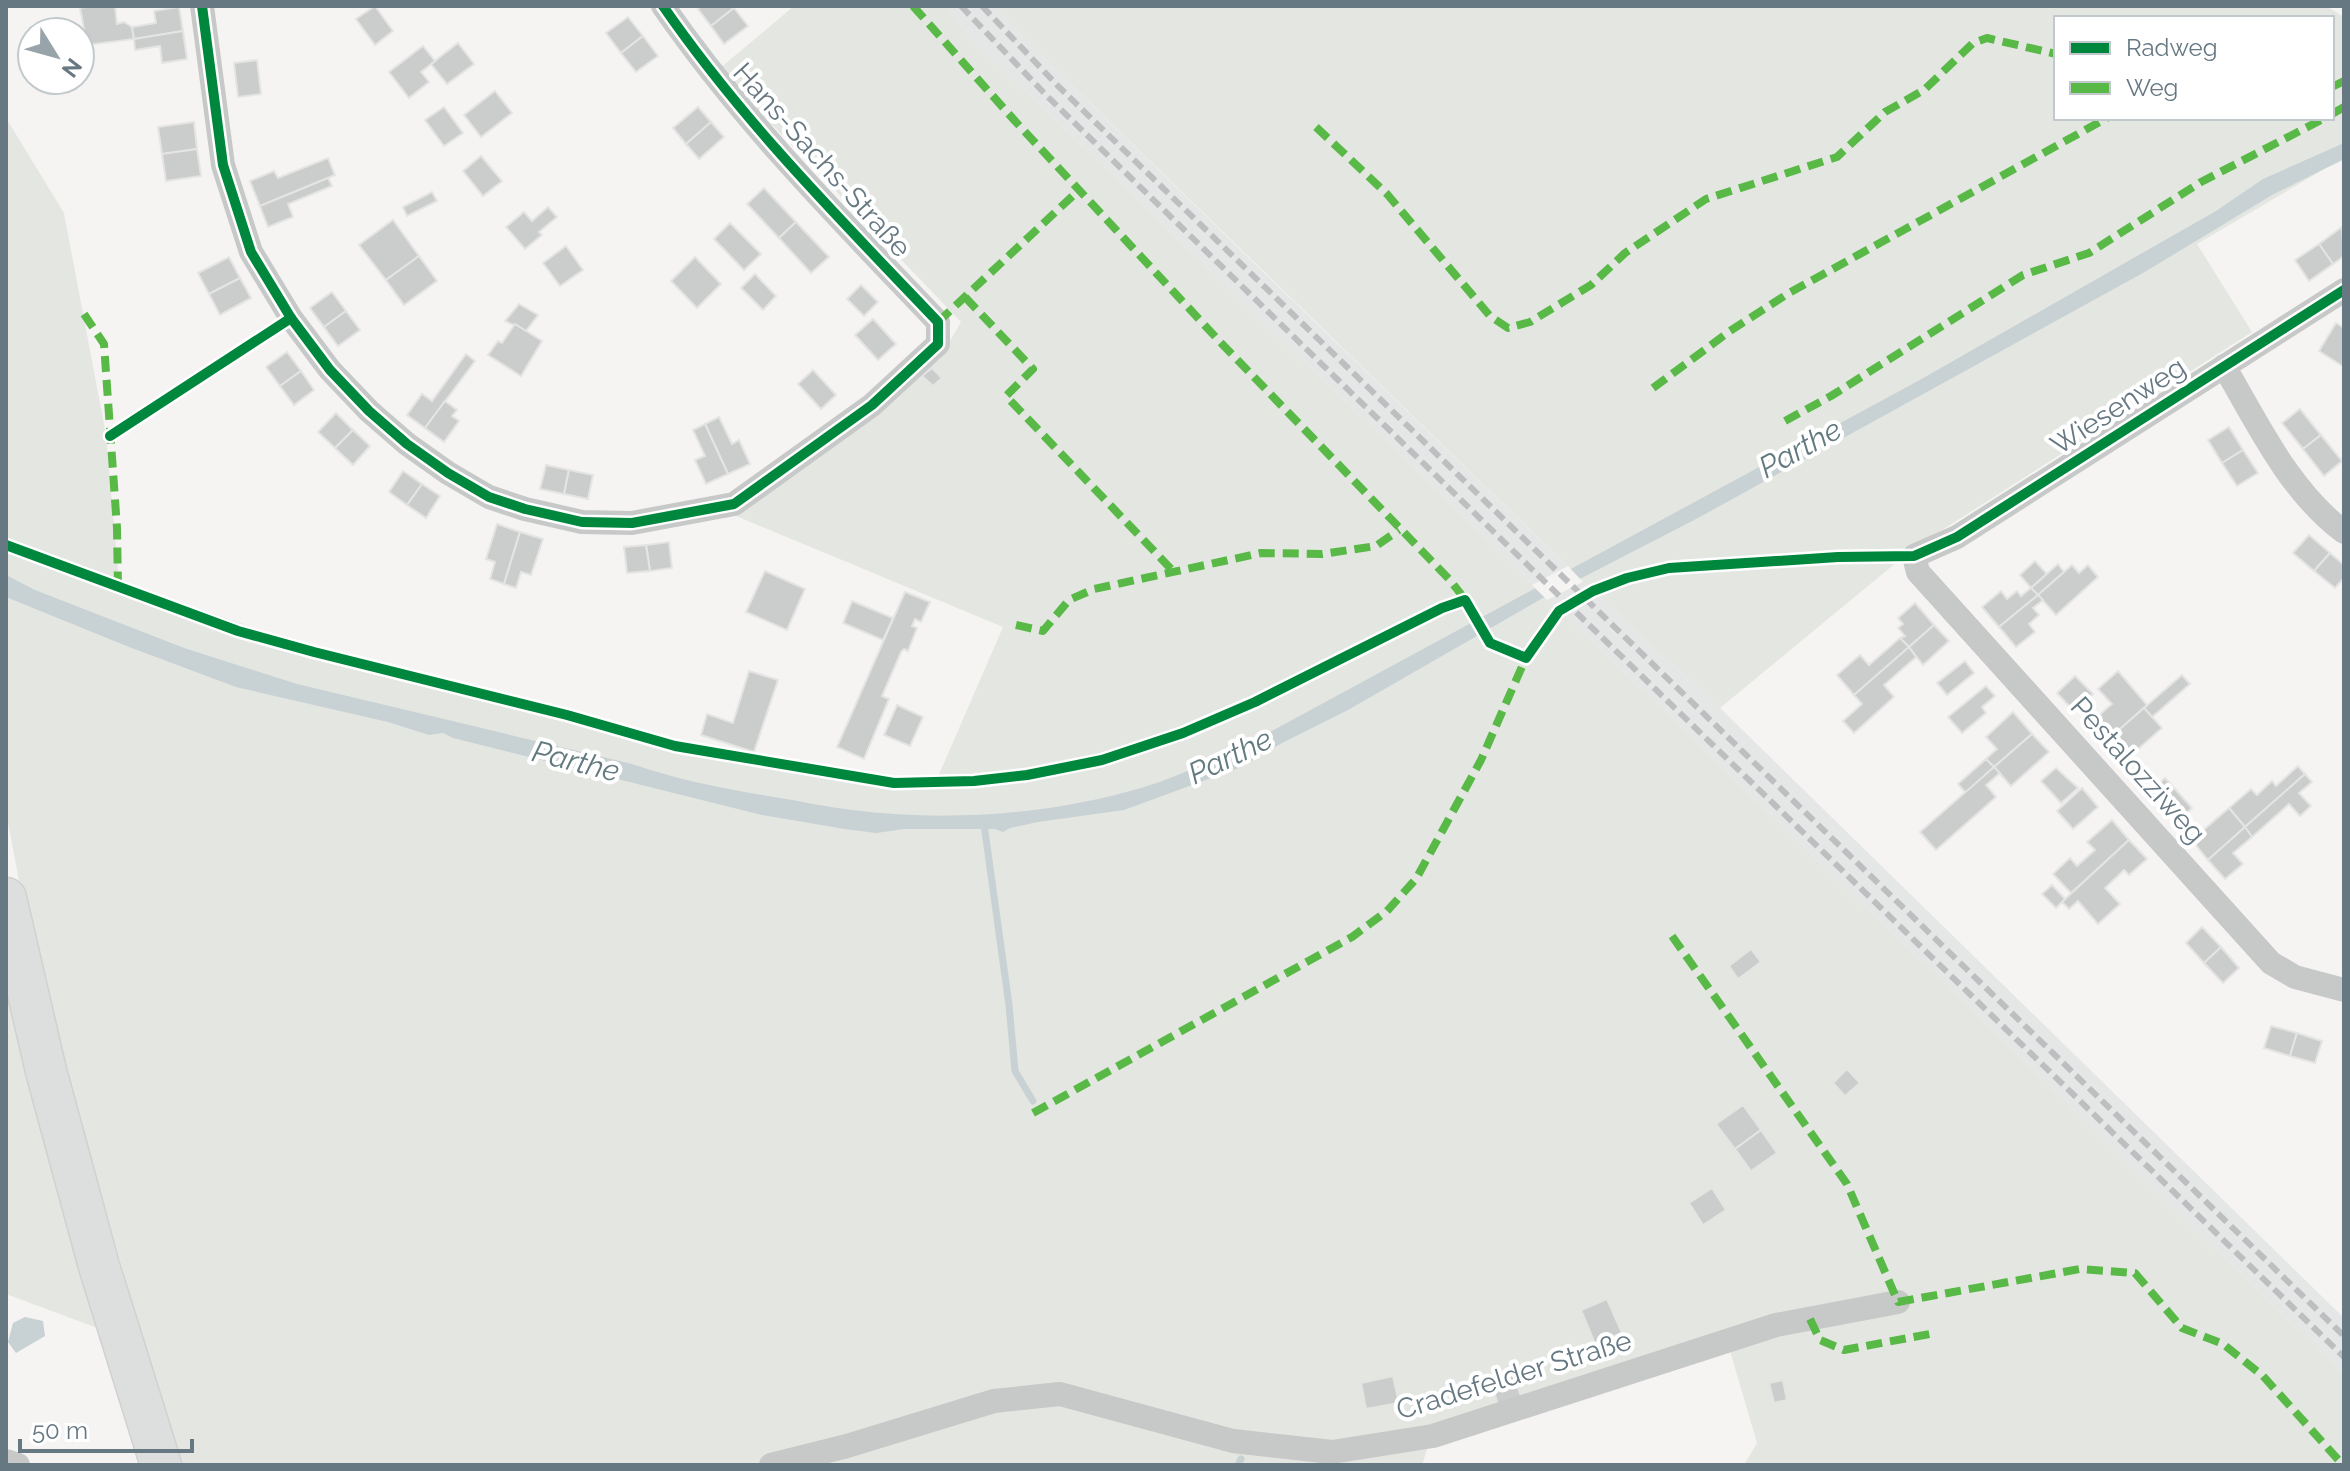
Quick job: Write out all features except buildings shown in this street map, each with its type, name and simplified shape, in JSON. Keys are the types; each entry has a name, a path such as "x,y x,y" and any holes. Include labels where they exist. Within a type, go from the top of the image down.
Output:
{"main road":[{"path":"6,898 46,1071 99,1266 161,1465"}],"street":[{"name":"Hans-Sachs-Straße","path":"202,6 223,165 251,252 291,318 330,370 407,444 489,497 582,522 632,523 734,504 872,405 938,344 938,322 772,148 700,60 663,6"},
{"name":"Wiesenweg","path":"1914,556 1957,537 2344,290"},
{"path":"2224,366 2284,467 2323,516 2344,532"},
{"name":"Pestalozziweg","path":"1914,556 1918,572 2271,963 2295,977 2344,990"},
{"name":"Cradefelder Straße","path":"771,1465 847,1446 994,1401 1060,1394 1233,1441 1332,1452 1433,1436 1776,1325 1898,1302"},
{"path":"6,1461 18,1465"}],"shaded area":[{"path":"794,6 944,6 973,40 2344,1375 2344,1465 1744,1465 1757,1443 1727,1341 1431,1437 1422,1465 178,1465 45,995 6,812 6,118 64,213 106,435 119,581 269,633 680,748 934,786 1003,627 736,516 939,360 961,322 719,69"},
{"path":"944,6 994,6 1255,264 1593,591 1720,708 2344,1318 2344,1375 973,40"},
{"path":"994,6 2326,6 2344,17 2344,160 2197,244 2252,332 1914,548 1720,708 1593,591"},
{"path":"6,983 100,1329 6,1294"}],"water":[{"name":"Parthe","path":"2344,143 2344,159 2272,195 2143,273 1698,518 1541,599 1348,710 1241,767 1124,810 1038,822 1003,832 995,829 904,829 876,833 762,815 443,733 429,735 388,722 236,687 6,597 6,575 35,590 184,648 297,684 720,787 888,814 998,814 1070,805 1156,783 1259,738 1918,381 2216,211 2263,179"},
{"path":"25,1317 43,1321 45,1336 16,1353 8,1342 13,1323"}],"pier":[{"path":"1568,566 1583,582 1547,600 1532,585"}],"waterway":[{"path":"984,824 1015,1071 1033,1101"},
{"path":"1238,1465 1241,1459"}],"railway":[{"path":"961,6 1047,96 2344,1357"},
{"path":"982,6 1058,86 2344,1336"}],"marked path":[{"path":"913,6 1223,345 1449,579 1468,603"},
{"path":"1316,127 1387,194 1490,316 1508,328 1530,322 1591,285 1625,253 1706,199 1837,157 1885,112 1924,90 1973,43 1987,38 2054,54"},
{"path":"2334,86 2344,81"},
{"path":"2334,113 2344,107"},
{"path":"1653,388 1730,331 1789,293 2103,120"},
{"path":"1785,421 1831,396 2023,275 2089,253 2201,182 2321,120"},
{"path":"938,322 1079,190"},
{"path":"965,297 1033,369 1006,396 1174,572"},
{"path":"84,314 104,344 118,587"},
{"path":"1016,625 1043,631 1069,600 1094,589 1261,553 1322,554 1376,546 1399,530"},
{"path":"1033,1113 1352,937 1387,911 1416,879 1481,760 1528,653"},
{"path":"1672,936 1847,1184 1898,1302 2080,1269 2135,1273 2182,1328 2223,1344 2263,1376 2343,1465"},
{"path":"1810,1319 1820,1340 1844,1350 1935,1333"}],"cycle path":[{"path":"202,6 223,165 251,252 291,318 330,370 369,411 407,444 489,497 582,522 632,523 734,504 872,405 938,344 938,322 829,208 760,130 663,6"},
{"path":"6,545 238,631 567,715 675,746 894,783 974,781 1027,775 1102,760 1183,733 1255,702 1442,608 1465,600 1490,643 1526,658 1559,611 1593,591 1627,578 1669,568 1838,557 1914,556 1957,537 2344,290"},
{"path":"110,436 291,318"}]}
